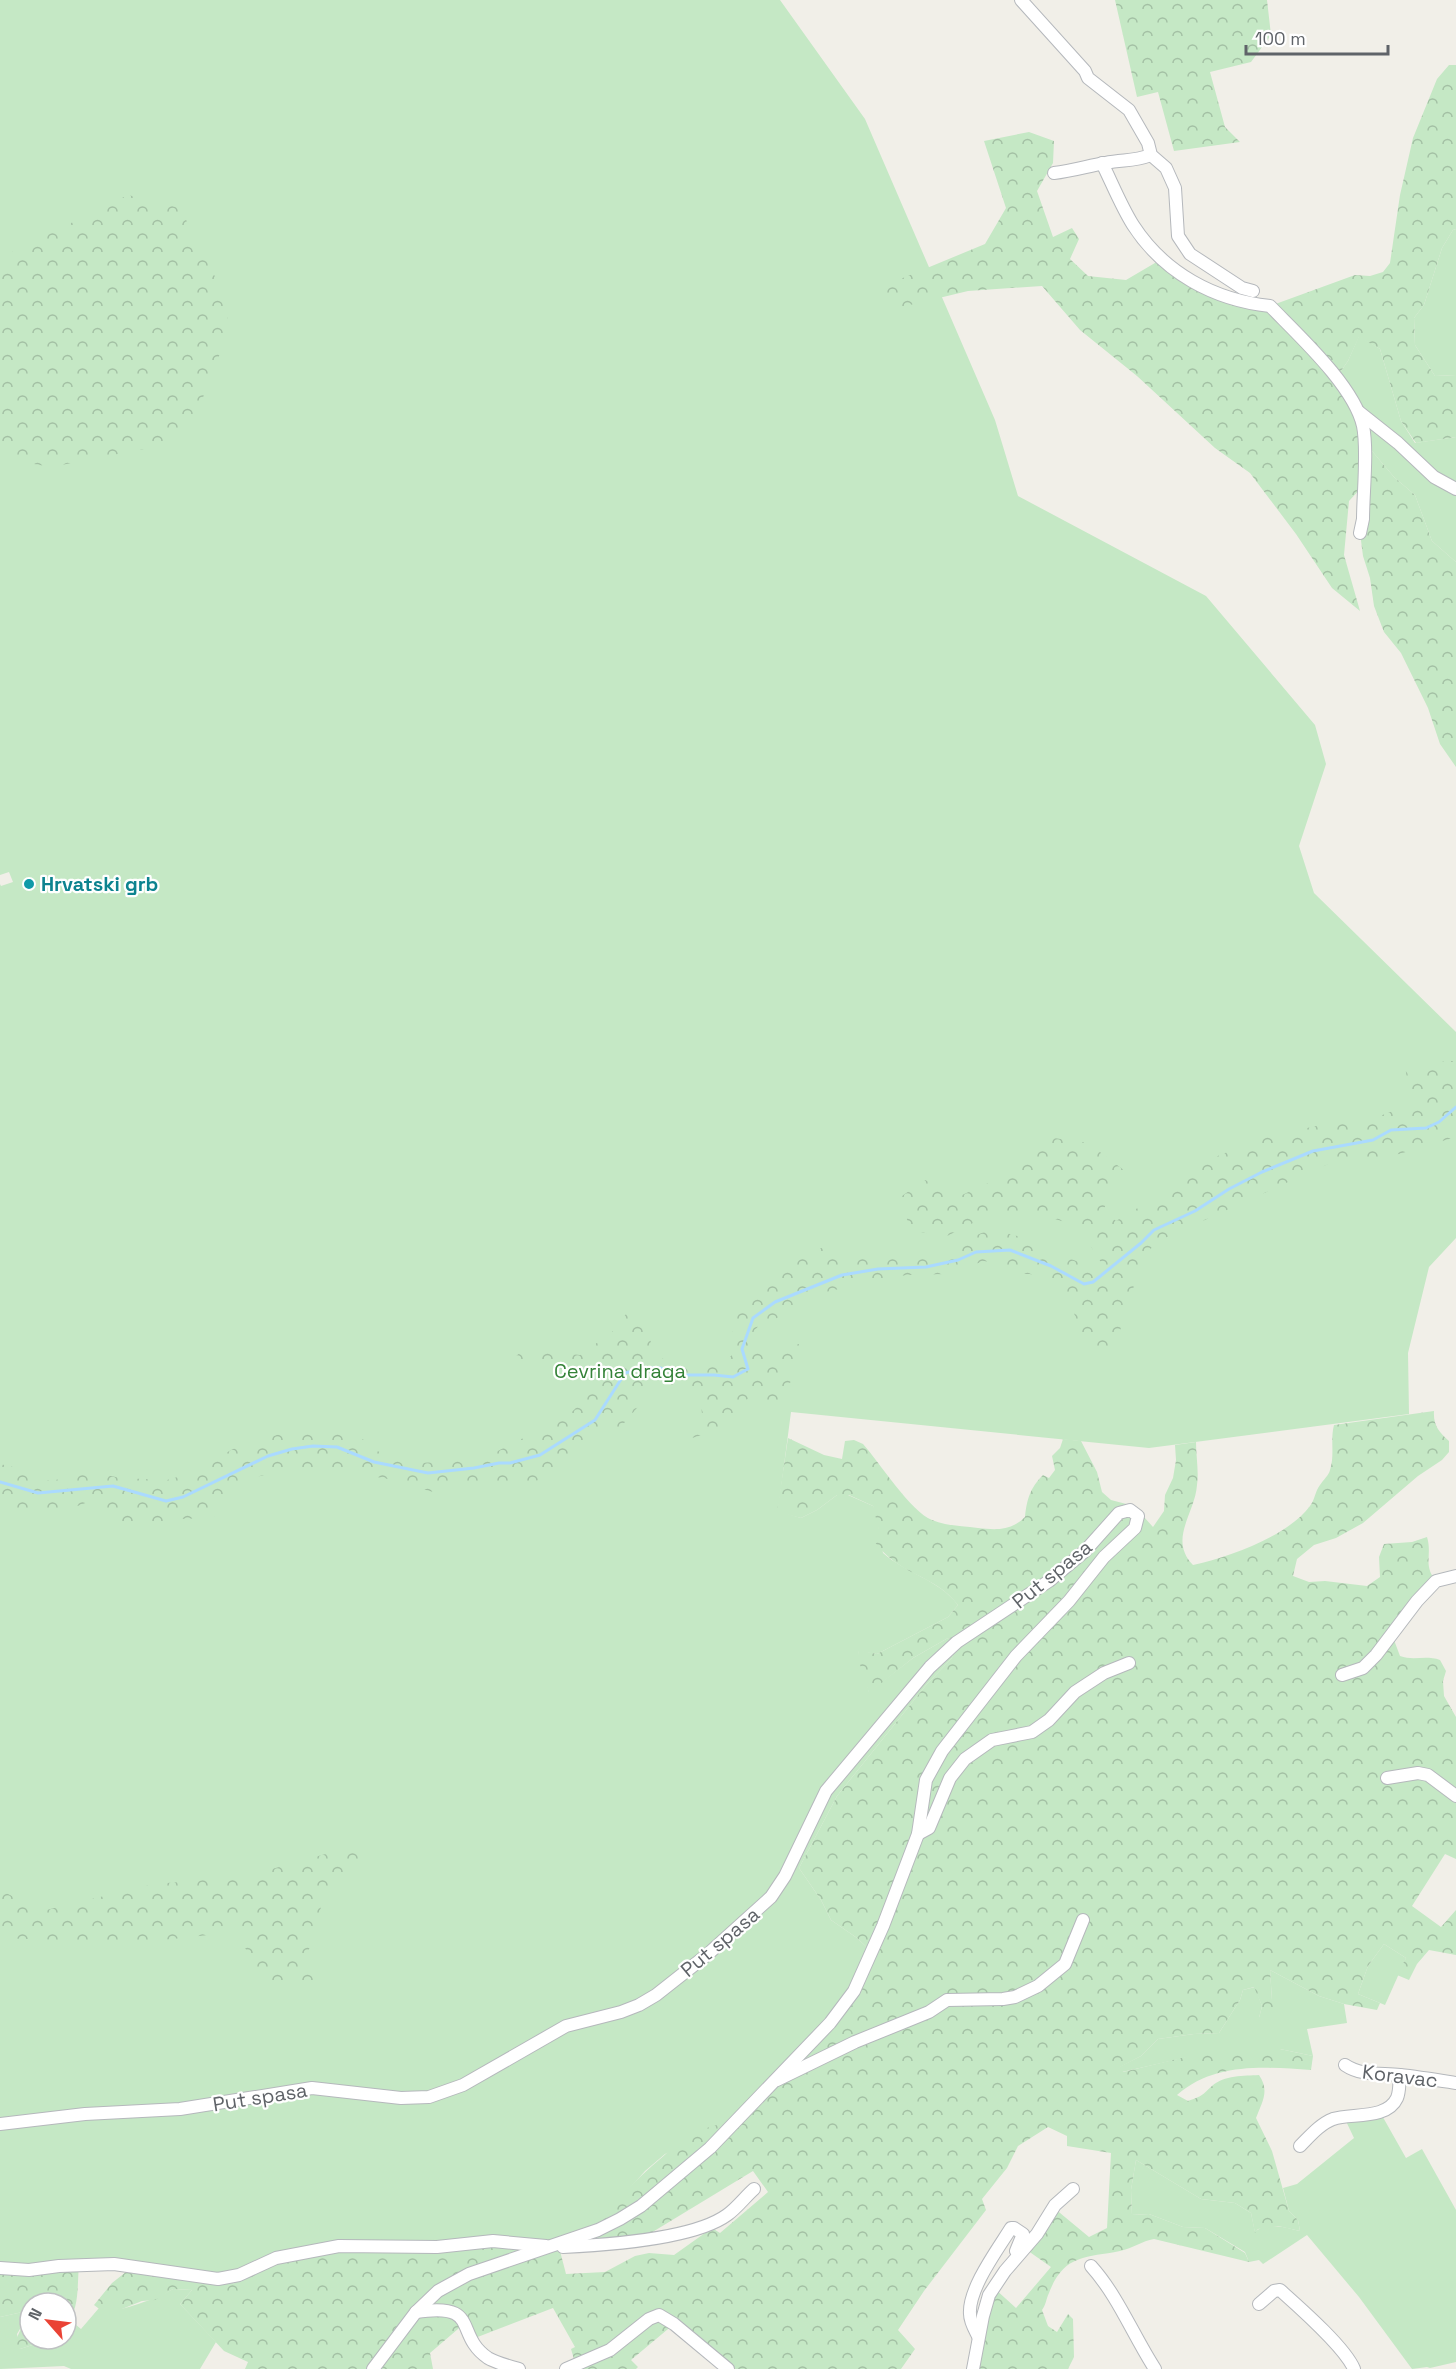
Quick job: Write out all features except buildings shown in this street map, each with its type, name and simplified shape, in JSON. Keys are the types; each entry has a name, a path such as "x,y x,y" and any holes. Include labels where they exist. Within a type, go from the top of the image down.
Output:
{"street":[{"path":"1022,0 1085,71 1088,78 1129,110 1148,143 1151,155 1166,168 1175,189 1178,236 1190,254 1242,288 1253,291"},
{"path":"1054,173 1102,163 1135,161 1151,155"},
{"path":"1102,163 1132,223 1160,260 1211,291 1245,303 1270,306 1336,378 1359,412 1398,443 1434,477 1456,489"},
{"path":"1359,412 1364,429 1363,519 1360,533"},
{"name":"Put spasa","path":"0,2124 85,2114 180,2109 312,2088 401,2098 429,2097 463,2085 566,2026 639,2005 656,1995 708,1954 771,1897 785,1876 826,1791 930,1667 957,1642 1057,1574 1085,1551 1119,1513 1133,1511 1138,1516 1136,1528 1104,1557 1069,1601 1016,1656 942,1751 926,1780 918,1834 883,1926 854,1991 830,2023 710,2148 641,2206 598,2230 469,2274 438,2290 416,2312 373,2369"},
{"path":"1342,1675 1363,1668 1370,1661 1434,1583 1456,1576"},
{"path":"918,1834 929,1828 950,1778 965,1759 992,1740 1032,1732 1049,1720 1075,1692 1104,1673 1129,1664"},
{"path":"1387,1778 1418,1773 1428,1775 1456,1796"},
{"path":"773,2081 789,2076 855,2042 929,2012 947,2000 1003,2000 1038,1986 1065,1964 1083,1920"},
{"name":"Koravac","path":"1345,2065 1353,2070 1456,2083"},
{"path":"1300,2146 1313,2133 1333,2119 1378,2112 1391,2105 1398,2095 1400,2075"},
{"path":"0,2268 29,2270 59,2266 114,2264 218,2279 239,2275 276,2258 339,2246 437,2247 493,2241 551,2247 593,2245 700,2229 727,2215 754,2188"},
{"path":"1005,2271 1037,2234 1055,2205 1073,2189"},
{"path":"973,2369 989,2295 1023,2238 1019,2229 1011,2229 971,2299 970,2314 978,2338"},
{"path":"1091,2265 1108,2288 1155,2369"},
{"path":"1259,2304 1274,2291 1280,2290 1351,2361 1354,2369"},
{"path":"416,2312 431,2310 454,2312 466,2324 481,2351 489,2359 519,2369"},
{"path":"566,2369 610,2350 649,2319 659,2315 674,2324 729,2369"}],"green space":[{"name":"Cevrina draga","path":"0,0 780,0 865,119 995,420 1018,496 1206,596 1315,725 1326,764 1299,846 1314,893 1456,1032 1456,1238 1429,1267 1408,1353 1409,1414 1149,1448 791,1412 778,1511 801,1518 817,1510 837,1495 848,1495 873,1506 876,1511 883,1553 941,1589 958,1605 948,1617 877,1654 858,1651 869,1692 913,1658 948,1638 955,1640 952,1658 927,1684 837,1796 799,1868 821,1900 831,1920 857,1938 874,1954 862,1984 744,2119 665,2154 645,2171 610,2210 594,2234 577,2241 239,2279 233,2284 131,2268 0,2268 0,884 1,886 13,882 9,872 0,875"},
{"path":"1115,0 1267,0 1271,35 1251,62 1210,72 1225,127 1240,142 1174,151 1158,92 1137,97"},
{"path":"1449,65 1456,65 1456,229 1453,230 1442,248 1424,305 1414,318 1415,345 1435,376 1456,375 1456,437 1416,443 1401,421 1380,349 1359,337 1348,361 1336,378 1347,392 1364,446 1372,451 1394,477 1415,495 1432,541 1456,562 1456,767 1440,744 1428,708 1401,653 1384,632 1374,606 1360,533 1363,486 1349,501 1344,555 1360,611 1332,588 1296,534 1250,473 1215,448 1137,376 1080,330 1042,286 968,291 885,311 886,285 985,244 1006,208 984,141 1029,132 1054,141 1053,163 1037,191 1053,237 1072,228 1079,239 1070,259 1088,276 1126,280 1160,260 1183,276 1270,306 1355,275 1370,276 1383,272 1390,263 1400,195 1413,138 1437,79"},
{"path":"128,195 180,208 230,306 214,379 175,443 51,467 0,458 0,258"},
{"path":"1456,229 1456,375 1435,376 1415,345 1414,318 1424,305 1442,248 1453,230"},
{"path":"1359,336 1380,349 1401,421 1415,443 1456,437 1456,562 1432,541 1415,495 1394,477 1372,451 1364,446 1336,378 1348,361"},
{"name":"Cevrina draga","path":"1456,1061 1456,1137 1399,1154 1328,1164 1154,1243 1138,1273 1118,1337 1105,1352 1086,1346 1071,1305 1052,1294 1047,1284 1038,1277 1030,1274 1017,1274 995,1263 984,1261 947,1274 907,1275 870,1281 827,1292 775,1319 760,1324 751,1335 755,1347 768,1350 799,1344 801,1353 780,1369 791,1381 779,1404 765,1408 757,1395 739,1403 739,1415 732,1429 718,1430 689,1439 682,1434 702,1414 698,1395 688,1387 657,1383 620,1427 599,1427 585,1436 572,1463 561,1473 523,1485 453,1487 433,1492 384,1478 333,1472 281,1471 244,1480 232,1493 224,1511 211,1518 180,1519 154,1525 123,1525 116,1515 88,1502 54,1515 0,1511 0,1464 13,1467 38,1481 56,1480 73,1473 90,1472 121,1478 167,1480 188,1474 233,1449 305,1426 353,1435 364,1440 377,1451 411,1463 449,1462 488,1456 557,1421 574,1410 583,1399 586,1383 579,1372 559,1368 524,1366 514,1358 524,1349 580,1355 612,1332 626,1314 642,1325 649,1336 656,1356 683,1367 719,1361 731,1356 731,1340 736,1317 748,1298 769,1277 787,1271 802,1257 821,1248 835,1252 889,1257 917,1253 934,1258 954,1256 969,1238 987,1231 1024,1238 1040,1251 1056,1257 1068,1258 1109,1275 1078,1226 1032,1212 987,1216 945,1237 911,1230 899,1198 925,1180 962,1195 1010,1173 1054,1138 1088,1143 1125,1171 1103,1210 1116,1221 1151,1200 1198,1164 1262,1138 1325,1124 1372,1119 1411,1104 1405,1066"},
{"path":"1434,1411 1437,1428 1449,1441 1449,1452 1363,1523 1336,1538 1314,1545 1297,1559 1293,1576 1309,1582 1325,1581 1367,1586 1380,1577 1379,1557 1384,1544 1412,1542 1427,1537 1430,1572 1439,1585 1429,1591 1394,1640 1400,1656 1440,1660 1446,1671 1443,1681 1444,1696 1456,1717 1456,1859 1445,1854 1412,1906 1441,1927 1456,1910 1456,1955 1429,1950 1417,1964 1409,1980 1397,1975 1406,1958 1384,1944 1368,1966 1358,1994 1380,2003 1377,2010 1344,2004 1319,1996 1270,1970 1272,2000 1278,2030 1262,2026 1259,2018 1262,2006 1254,1987 1243,1990 1240,2000 1219,2033 1158,2039 1141,2056 1120,2067 1123,2072 1219,2049 1280,2049 1313,2056 1311,2070 1258,2068 1224,2072 1192,2084 1177,2095 1188,2101 1202,2095 1222,2080 1259,2075 1264,2091 1256,2118 1272,2151 1289,2211 1298,2220 1300,2231 1278,2226 1258,2229 1255,2233 1251,2213 1235,2203 1201,2199 1136,2160 1131,2190 1132,2215 1149,2214 1183,2227 1205,2228 1245,2253 1249,2262 1154,2239 1120,2251 1086,2257 1069,2264 1055,2280 1042,2310 1048,2326 1057,2332 1068,2314 1073,2319 1074,2357 1068,2369 975,2369 994,2288 1016,2308 1051,2267 1024,2248 1054,2208 1089,2237 1107,2228 1111,2153 1067,2146 1067,2136 1048,2127 1018,2146 1007,2168 982,2199 986,2210 924,2291 898,2330 915,2349 901,2369 728,2369 674,2324 631,2360 638,2367 636,2369 577,2369 571,2349 575,2347 553,2308 475,2338 465,2323 430,2353 433,2369 245,2369 248,2362 224,2351 180,2304 192,2290 173,2289 155,2300 142,2301 117,2311 102,2311 94,2305 112,2283 131,2268 233,2284 276,2258 316,2250 493,2241 559,2247 566,2274 605,2272 635,2256 649,2253 674,2255 712,2228 720,2233 768,2192 753,2171 641,2239 593,2245 596,2232 612,2207 647,2171 690,2134 744,2119 842,2015 874,1954 857,1938 831,1920 821,1900 799,1868 837,1796 927,1684 952,1658 955,1640 948,1638 913,1658 869,1693 860,1666 858,1650 877,1654 948,1617 958,1605 938,1587 905,1569 884,1553 874,1541 879,1531 873,1506 849,1495 837,1495 817,1510 801,1518 777,1512 788,1438 824,1455 842,1459 845,1441 854,1440 863,1444 905,1497 924,1515 943,1524 991,1529 1009,1527 1025,1517 1032,1489 1043,1475 1049,1478 1055,1470 1052,1456 1060,1448 1063,1439 1081,1441 1097,1472 1102,1492 1111,1500 1134,1506 1153,1527 1164,1511 1165,1495 1173,1478 1176,1460 1175,1445 1196,1442 1197,1485 1183,1536 1186,1555 1193,1565 1257,1544 1288,1527 1300,1517 1312,1504 1318,1487 1329,1472 1334,1425"},
{"path":"347,1848 367,1849 323,1900 306,1960 317,1981 265,1980 235,1932 137,1943 0,1938 0,1890 42,1911 154,1884 243,1877"},
{"path":"1384,1944 1406,1958 1385,2005 1358,1994 1368,1966"},
{"path":"1270,1970 1319,1996 1344,2004 1347,2023 1307,2029 1313,2056 1280,2049 1188,2057 1122,2072 1119,2067 1141,2056 1158,2039 1219,2033 1240,2000 1243,1990 1255,1987 1262,2006 1259,2018 1272,2000"},
{"path":"1380,2112 1406,2158 1422,2149 1456,2210 1456,2362 1430,2368 1412,2369 1359,2297 1307,2235 1263,2264 1259,2260 1249,2262 1245,2252 1205,2228 1183,2227 1149,2214 1132,2215 1131,2190 1136,2160 1201,2199 1235,2203 1251,2213 1255,2232 1270,2226 1300,2231 1298,2220 1289,2211 1283,2188 1297,2184 1354,2138 1344,2117"},
{"path":"79,2265 77,2291 18,2291 18,2313 0,2317 0,2268"},
{"path":"173,2289 192,2290 180,2304 216,2342 200,2369 71,2369 64,2366 0,2369 0,2317 18,2313 18,2351 78,2351 78,2327 81,2329 99,2308 114,2310 158,2297"},
{"path":"18,2335 18,2347 14,2344"}],"waterway":[{"path":"0,1482 38,1493 113,1486 166,1501 183,1497 268,1456 313,1446 337,1447 374,1462 428,1473 510,1463 540,1455 595,1420 625,1373 645,1368 660,1368 684,1375 733,1377 748,1369 742,1349 753,1318 775,1302 842,1275 878,1269 926,1267 958,1260 976,1252 1010,1250 1051,1266 1084,1284 1093,1282 1154,1230 1195,1211 1229,1189 1262,1172 1313,1151 1373,1140 1391,1130 1426,1128 1439,1122 1456,1107"}],"place":[{"name":"Hrvatski grb","path":"29,884"}]}
